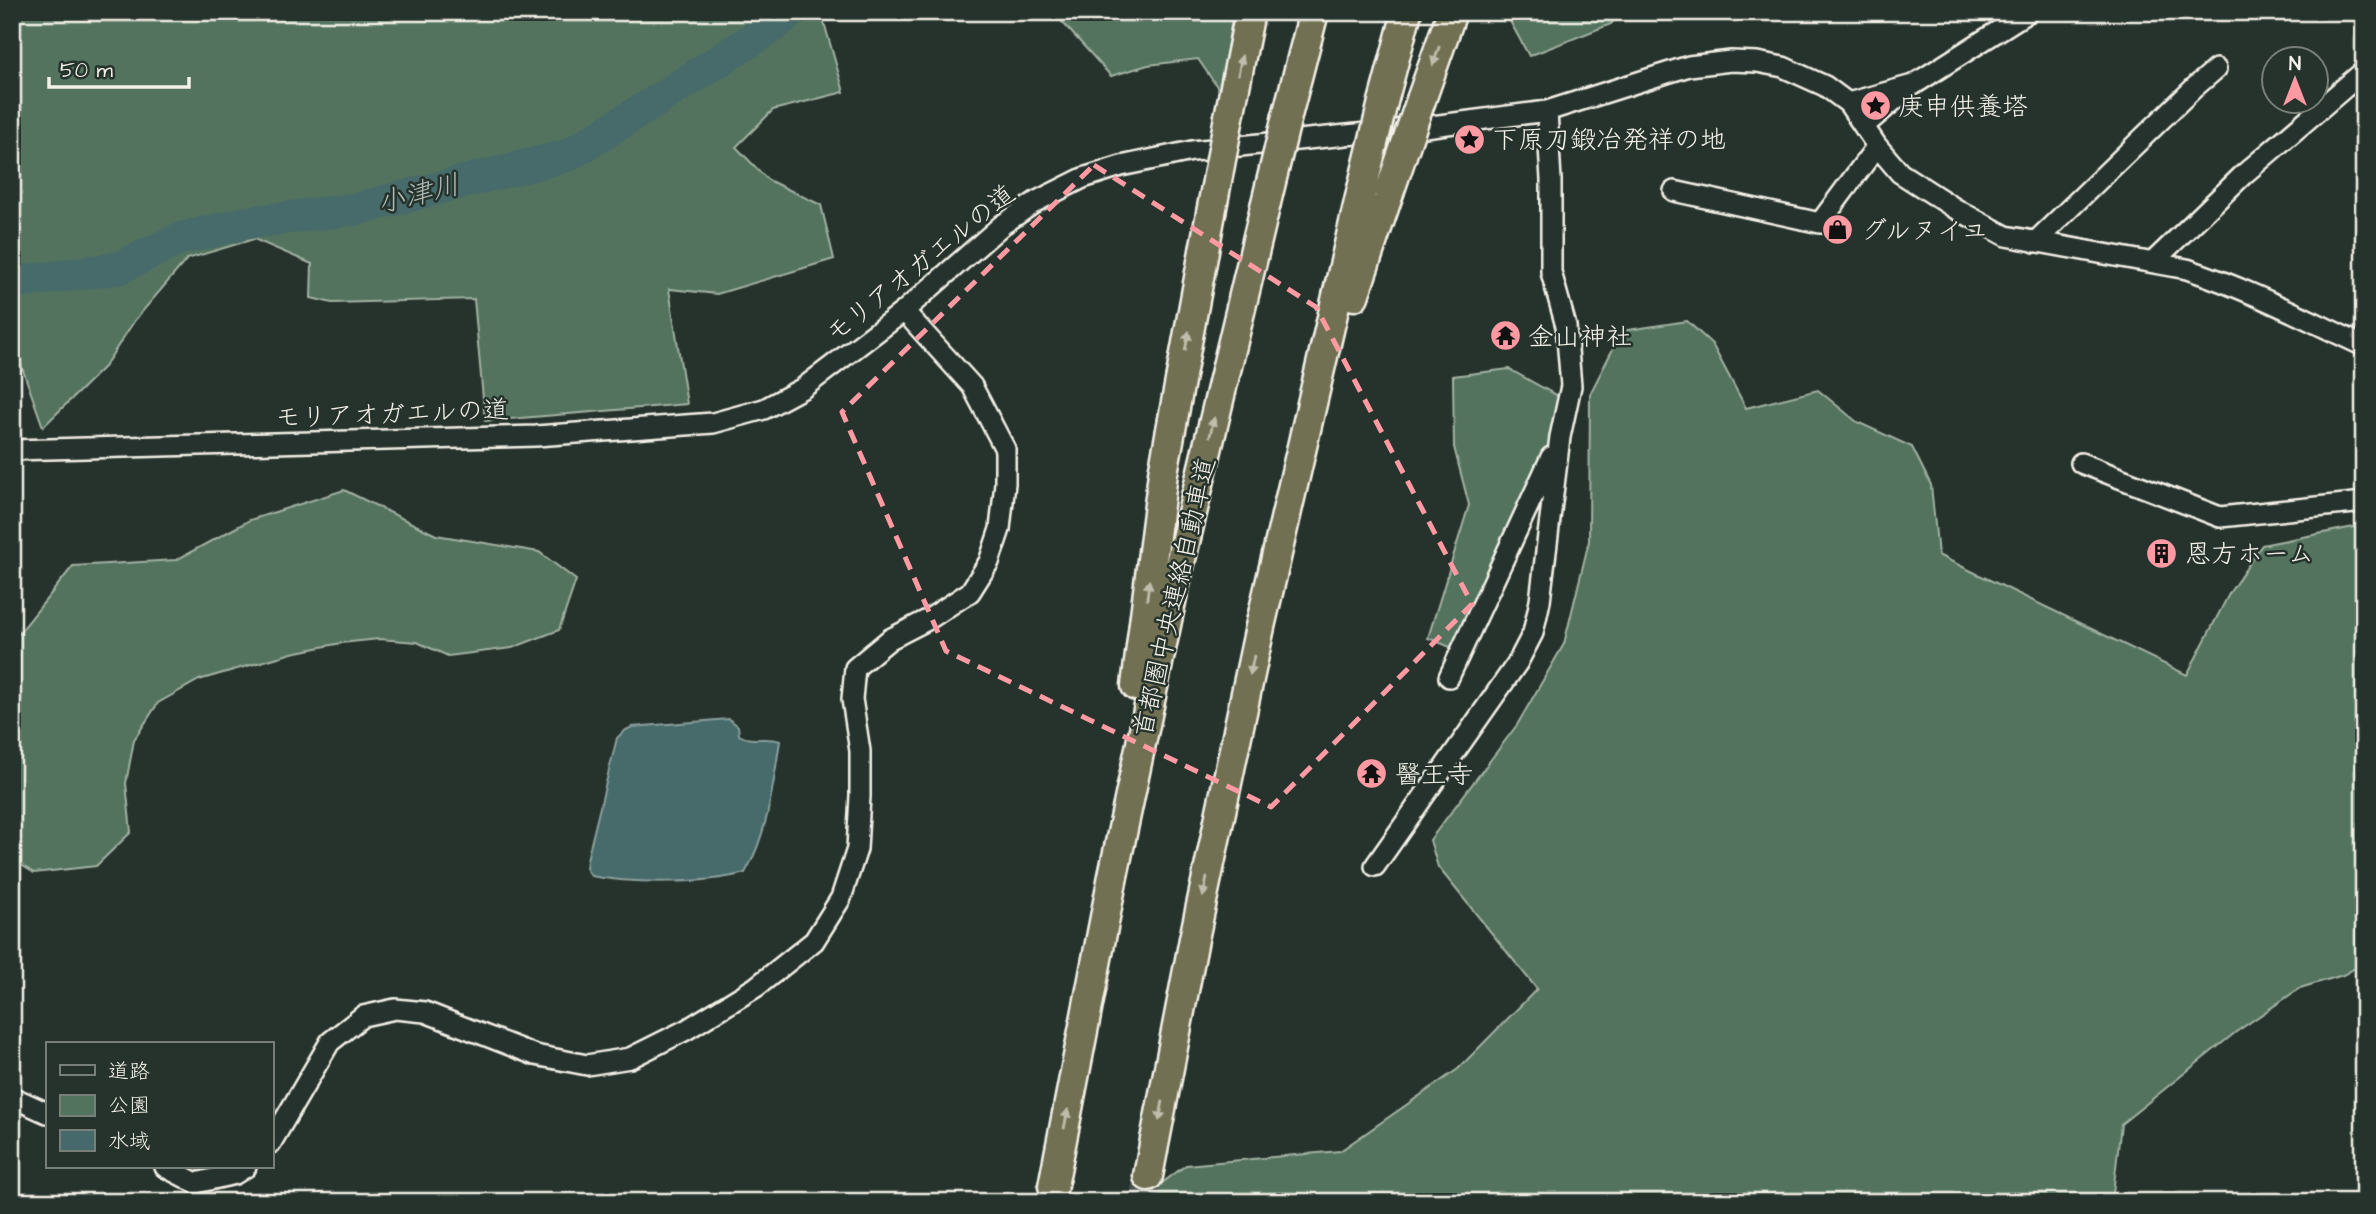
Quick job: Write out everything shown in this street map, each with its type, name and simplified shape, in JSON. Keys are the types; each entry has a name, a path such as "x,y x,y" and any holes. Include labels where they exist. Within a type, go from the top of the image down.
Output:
{"highway":[{"path":"1113,876 1163,473 1250,12"},
{"name":"首都圏中央連絡自動車道","path":"1053,1186 1113,876 1175,584 1314,12"},
{"path":"1148,1176 1194,939 1260,627 1375,193 1383,102 1407,12"},
{"path":"1375,193 1421,100 1452,12"}],"street":[{"path":"1864,127 1913,85 2028,12"},
{"name":"モリアオガエルの道","path":"12,450 536,436 713,423 764,409 803,388 904,311 1002,225 1037,201 1083,178 1121,166 1192,151 1547,111 1689,66 1731,61 1783,67 1825,86 1848,103 1877,146 1900,173 1956,209 2006,236 2153,262 2213,278 2364,346"},
{"path":"2035,242 2216,69"},
{"path":"2153,262 2243,176 2364,71"},
{"path":"1848,103 1913,85"},
{"path":"1375,866 1518,662 1533,634 1540,601 1560,438 1571,386 1566,326 1551,272 1551,180 1547,111"},
{"path":"1674,191 1820,223 1877,146"},
{"path":"273,1140 330,1042 363,1016 395,1009 425,1012 535,1055 587,1065 630,1058 686,1030 756,987 814,941 841,898 857,849 860,762 852,699 855,668 890,639 929,619 970,592 989,562 1000,529 1005,483 1005,449 972,386 904,311"},
{"path":"1449,677 1560,438"},
{"path":"2081,463 2220,517 2364,502"},
{"path":"12,1097 46,1113"},
{"path":"167,1168 196,1183 234,1174 244,1168"}],"highlighted area":[{"path":"1094,165 1316,307 1472,604 1271,807 946,651 842,412"}],"green space":[{"path":"12,12 821,12 844,92 773,110 736,147 768,180 821,205 834,259 717,294 669,289 687,404 485,421 474,299 332,303 311,298 312,264 254,239 187,259 135,320 104,367 43,427 12,339"},
{"path":"1053,12 1233,12 1220,91 1198,59 1148,65 1111,76"},
{"path":"1505,12 1621,12 1611,24 1529,56"},
{"path":"1687,321 1712,344 1746,408 1818,390 1857,422 1912,447 1931,485 1938,555 2187,675 2230,592 2262,545 2364,525 2364,963 2343,975 2300,988 2236,1032 2121,1124 2112,1202 1137,1202 1186,1165 1340,1151 1458,1069 1537,989 1438,867 1430,840 1517,725 1564,644 1589,541 1590,394 1622,331"},
{"path":"1509,369 1561,398 1555,436 1455,649 1428,638 1469,505 1454,447 1453,376"},
{"path":"344,490 436,535 539,552 576,580 559,630 512,648 448,656 417,642 379,639 341,643 292,653 199,680 158,703 134,740 126,783 131,832 96,866 34,873 12,859 12,642 73,566 176,560 250,520"}],"water":[{"path":"729,719 738,726 739,735 780,741 764,826 745,873 729,877 668,882 591,876 586,868 587,860 617,738 632,727"}],"waterway":[{"name":"小津川","path":"12,283 119,268 179,239 245,223 356,209 569,155 772,27 790,12"}],"tunnel":[{"path":"1143,1202 1148,1176"}],"place":[{"name":"庚申供養塔","path":"1875,106"},
{"name":"下原刀鍛冶発祥の地","path":"1469,139"},
{"name":"グルヌイユ","path":"1838,230"},
{"name":"金山神社","path":"1505,336"},
{"name":"恩方ホーム","path":"2162,553"},
{"name":"醫王寺","path":"1372,774"}]}
